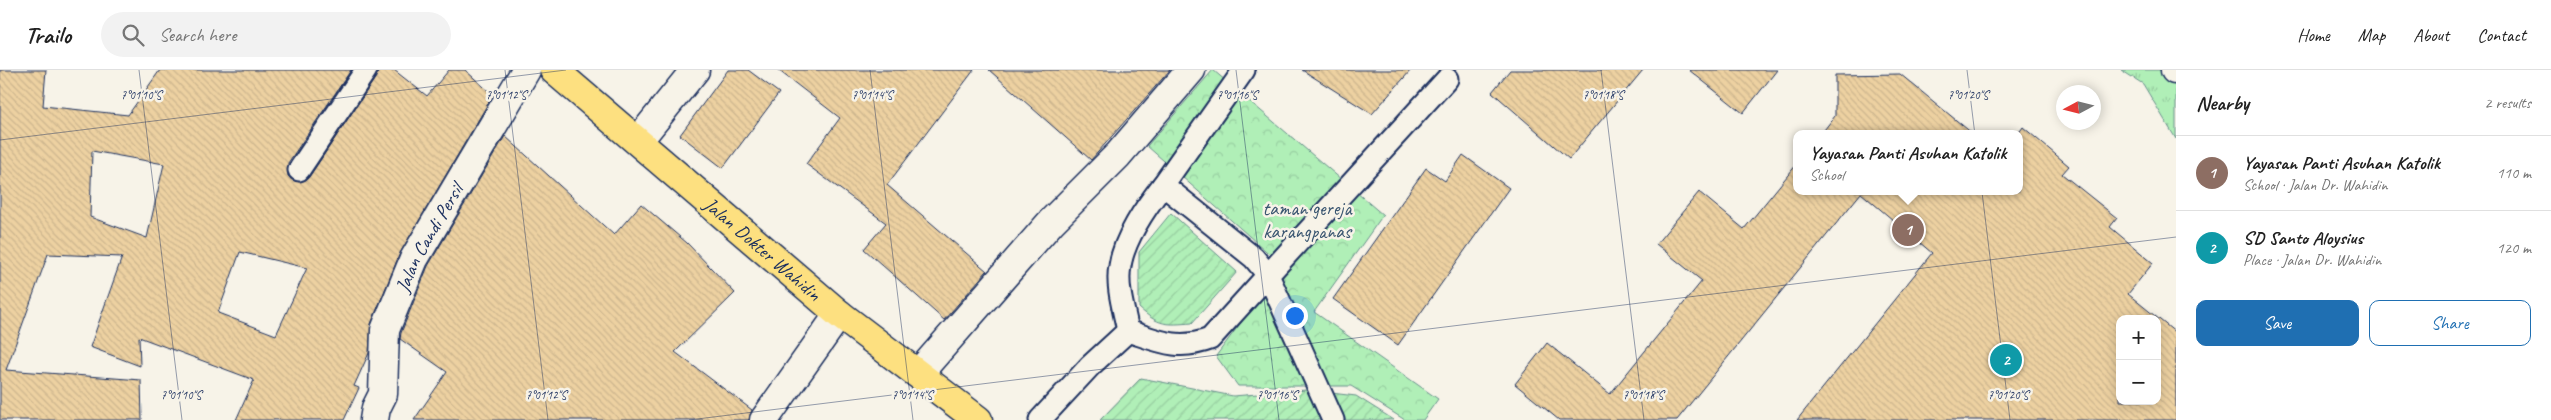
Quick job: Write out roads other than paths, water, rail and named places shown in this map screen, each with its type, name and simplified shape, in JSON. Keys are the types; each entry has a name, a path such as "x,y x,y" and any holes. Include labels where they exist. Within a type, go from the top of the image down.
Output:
{"highway":[{"name":"Jalan Dokter Wahidin","path":"554,70 839,314 978,420"}],"street":[{"name":"Jalan Candi Persil","path":"374,420 376,408 383,394 385,330 414,259 526,70"},
{"path":"638,141 695,70"},
{"path":"918,374 1051,222 1118,155 1191,70"},
{"path":"764,420 839,314"}],"lane":[{"path":"299,170 366,70"},
{"path":"1128,330 1119,290 1120,266 1127,243 1153,198 1244,70"},
{"path":"1128,330 1170,345 1186,345 1210,339 1447,79"},
{"path":"1163,185 1254,258 1268,275 1333,420"},
{"path":"1040,420 1090,366 1128,330"}],"place":[{"name":"Yayasan Panti Asuhan Katolik","path":"1908,230"},
{"name":"SD Santo Aloysius","path":"2006,360"}],"park label":[{"name":"taman gereja karangpanas","path":"1307,220"}]}
